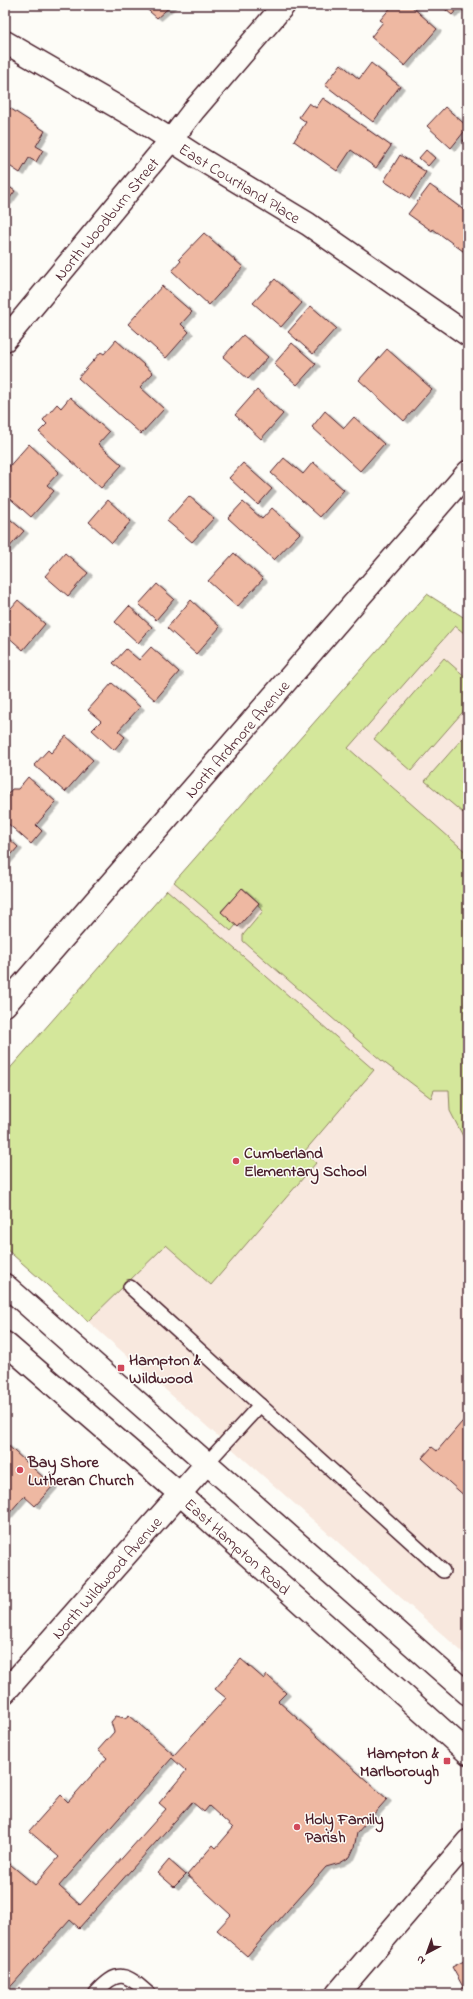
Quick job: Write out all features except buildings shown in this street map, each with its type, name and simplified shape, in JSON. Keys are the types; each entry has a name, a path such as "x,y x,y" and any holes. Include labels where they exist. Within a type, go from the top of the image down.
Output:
{"street":[{"name":"North Woodburn Street","path":"5,340 171,140 194,110 284,5"},
{"name":"East Courtland Place","path":"5,42 171,140 308,224 468,335"},
{"name":"North Ardmore Avenue","path":"5,1005 468,472"},
{"path":"5,1284 468,1694"},
{"name":"East Hampton Road","path":"5,1343 180,1494 468,1753"},
{"name":"North Wildwood Avenue","path":"5,1692 207,1463"},
{"path":"337,1994 468,1841"}],"lane":[{"path":"130,1287 443,1571"},
{"path":"207,1463 260,1405"},
{"path":"95,1994 104,1984 119,1976 131,1978 149,1994"}],"shaded area":[{"name":"Cumberland Elementary School","path":"427,594 468,620 468,1657 5,1248 5,1074"}],"green space":[{"path":"427,594 468,620 468,636 455,626 348,748 468,854 468,1146 450,1111 449,1090 434,1090 431,1098 382,1061 243,941 243,935 263,911 258,905 259,903 243,888 221,911 236,925 231,931 174,882"},
{"path":"444,658 468,679 468,706 411,771 374,739"},
{"path":"468,732 468,807 463,813 425,781"},
{"path":"167,890 374,1070 304,1152 316,1163 211,1285 166,1245 88,1321 5,1248 5,1074"}],"place":[{"name":"Cumberland Elementary School","path":"236,1161"},
{"name":"Hampton & Wildwood","path":"121,1368"},
{"name":"Bay Shore Lutheran Church","path":"20,1470"},
{"name":"Hampton & Marlborough","path":"447,1761"},
{"name":"Holy Family Parish","path":"297,1827"}]}
